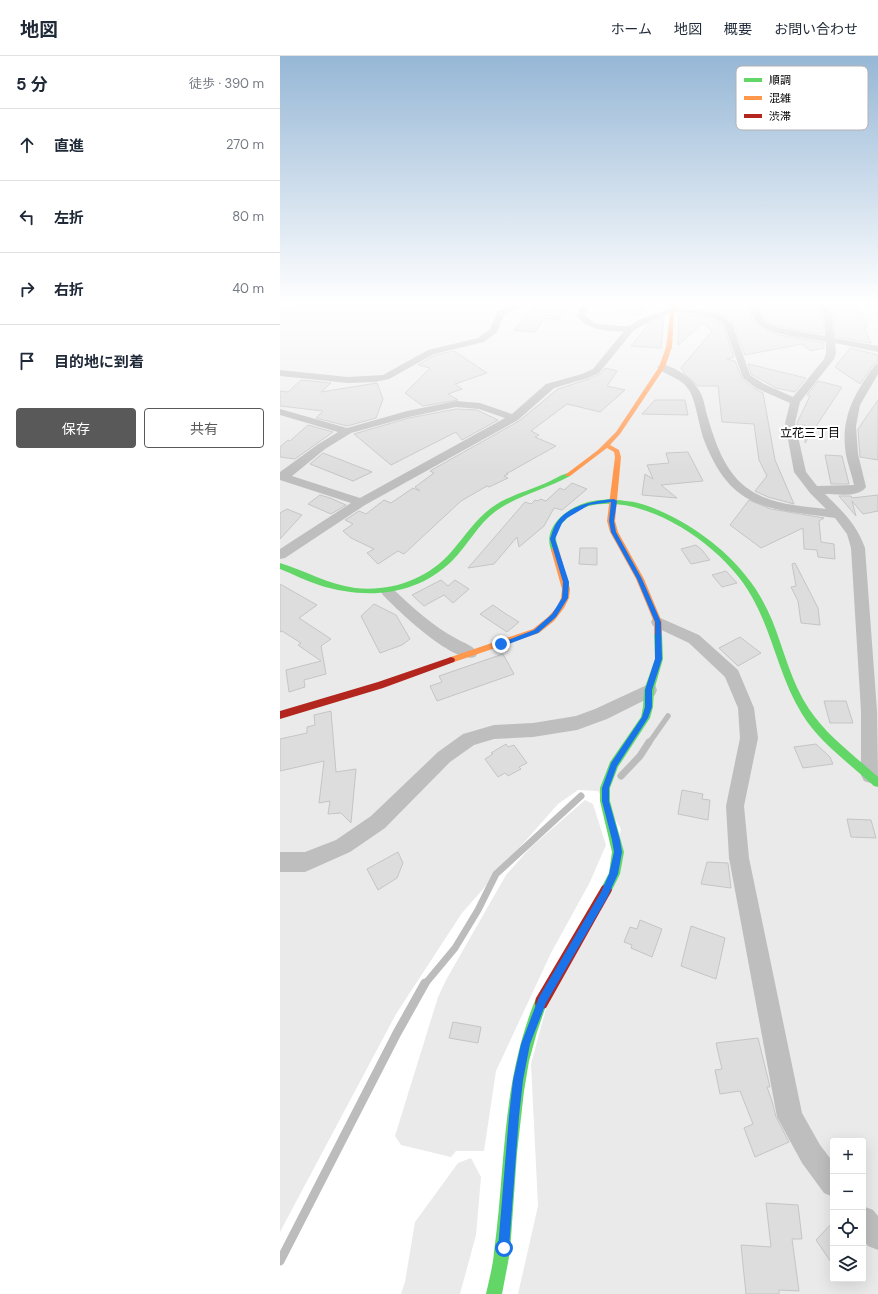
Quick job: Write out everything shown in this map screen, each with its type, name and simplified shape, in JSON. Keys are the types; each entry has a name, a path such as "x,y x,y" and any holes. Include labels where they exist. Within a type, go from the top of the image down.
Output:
{"street":[{"path":"280,374 364,381 386,377 421,358"},
{"path":"280,555 361,502 514,418 550,386 585,376 596,371 608,358"},
{"path":"280,566 321,583 346,590 388,592 417,582 443,565 479,523 501,503 561,479 606,445 623,426 662,367 666,358"},
{"path":"740,358 746,376 760,386 795,402"},
{"path":"829,358 795,402 790,423 800,472 814,490 839,515 853,533 860,560 874,779"},
{"path":"662,367 681,377 694,389 712,447 736,486 745,494 771,504 839,515"},
{"path":"814,490 854,490 860,487 860,480 852,454 851,437 854,412 858,400 878,367"},
{"path":"282,476 321,447 346,431 407,414 456,404 480,406 514,418"},
{"path":"280,412 346,431"},
{"path":"494,1294 504,1248 514,1116 523,1056 532,1023 542,1000 604,895 614,874 618,852 606,801 605,788 614,765 645,718 648,707 649,690 659,659 658,622 640,579 614,532 611,521 618,453 606,445"},
{"path":"282,476 361,502"},
{"path":"280,715 380,685 536,631 554,615 565,598 565,576 552,539 554,532 565,517 581,507 596,502 614,501 641,505 664,515 710,545 736,567 749,583 761,604 795,691 803,706 821,731 874,779"},
{"path":"388,592 424,626 444,640 470,653"},
{"path":"658,622 694,639 732,674 746,708 749,738 735,806 739,858 790,1117 811,1154 830,1180"},
{"path":"280,862 305,862 343,846 378,822 444,757 469,739 494,732 533,730 577,723 601,714 649,690"},
{"path":"866,1223 878,1236"}],"shaded area":[{"path":"280,358 878,358 878,1294 518,1294 538,1206 531,1064 547,1005 601,911 621,829 598,791 578,790 558,804 462,913 396,1014 280,1232"},
{"path":"585,800 593,804 606,845 590,882 551,953 496,1071 484,1151 456,1151 451,1157 401,1145 395,1136 438,997 446,980 506,875 530,848"},
{"path":"471,1158 481,1177 476,1235 460,1294 401,1294 405,1282 415,1222 458,1163"}],"building":[{"path":"430,358 464,358 487,373 455,384 462,389 448,394 458,400 423,406 405,393 430,368 418,365"},
{"path":"690,358 731,358 727,359 735,361 742,379 763,393 775,460 794,504 768,497 755,491 767,476 759,460 754,424 722,422 718,386 698,386 684,373 681,368"},
{"path":"842,358 878,358 878,363 874,364 860,384 835,367"},
{"path":"748,364 806,378 795,392 776,388 751,374"},
{"path":"605,368 617,371 607,386 625,390 600,412 567,404 531,431 539,435 535,437 556,446 504,476 508,478 489,487 487,486 461,501 404,554 398,551 378,564 367,553 374,549 351,538 343,531 353,524 345,520 359,511 366,514 384,500 391,503 413,488 420,491 415,487 434,473 430,471 519,421 558,389 589,379 600,374"},
{"path":"301,380 331,383 321,392 377,383 383,399 376,418 347,426 316,418 323,411 280,406 280,391 288,392"},
{"path":"818,381 842,387 805,443 805,425 797,425 797,423 810,396 807,395"},
{"path":"655,400 685,400 688,415 642,414"},
{"path":"878,400 878,460 860,457 858,429"},
{"path":"456,409 477,410 498,420 462,440 456,432 391,465 354,434 409,418"},
{"path":"308,425 333,432 295,459 280,457 280,447 288,440 290,441"},
{"path":"688,452 703,481 661,485 677,498 642,495 645,474 653,479 647,465 669,463 666,453"},
{"path":"323,453 372,472 353,481 310,464"},
{"path":"825,455 842,456 849,484 831,484"},
{"path":"572,483 587,489 562,510 554,508 544,526 519,547 517,537 494,564 468,568 525,502 531,504 535,500 538,501 540,499 546,501 560,488 564,490"},
{"path":"320,495 346,505 331,514 308,504"},
{"path":"878,495 878,511 863,514 852,501 856,516 839,496 851,496 852,498"},
{"path":"749,500 771,509 824,518 819,521 821,542 834,544 835,559 818,557 817,550 804,549 803,528 761,548 730,525"},
{"path":"287,509 302,515 280,539 280,513"},
{"path":"696,545 710,560 691,564 681,549"},
{"path":"580,548 597,548 597,565 579,564"},
{"path":"795,563 818,608 820,625 801,623 798,601 791,587 796,586 792,564"},
{"path":"726,571 737,583 722,587 712,575"},
{"path":"441,580 448,586 455,580 469,589 453,603 444,595 424,606 412,595"},
{"path":"280,584 317,605 299,618 331,639 321,646 326,674 304,680 305,687 289,692 286,670 321,661 298,645 301,643 282,631 280,632"},
{"path":"374,604 396,615 410,639 402,645 380,653 361,616"},
{"path":"493,605 519,622 507,632 480,614"},
{"path":"740,637 761,653 738,666 719,648"},
{"path":"503,654 514,674 437,701 430,686 442,682 439,676"},
{"path":"824,701 846,701 853,723 830,723"},
{"path":"331,711 336,772 356,769 351,823 341,813 328,814 330,801 319,803 324,761 280,771 280,739 307,733 307,727 315,725 314,715"},
{"path":"506,744 508,747 514,745 527,763 519,767 521,769 508,776 505,773 498,777 485,759 493,754 491,753"},
{"path":"816,744 830,757 833,764 803,768 794,747"},
{"path":"682,790 703,794 702,799 710,800 708,820 678,814"},
{"path":"847,819 871,820 876,838 851,837"},
{"path":"398,852 403,863 397,878 378,890 367,869"},
{"path":"707,862 728,863 731,888 701,884"},
{"path":"640,920 662,929 652,957 631,948 632,945 624,942 630,927 637,929"},
{"path":"691,926 725,938 716,979 681,966"},
{"path":"453,1022 481,1027 478,1043 449,1038"},
{"path":"758,1038 770,1087 767,1087 776,1117 789,1142 755,1157 744,1128 753,1124 740,1091 720,1094 715,1070 722,1069 716,1043"},
{"path":"766,1203 798,1205 802,1239 792,1239 799,1291 779,1290 779,1294 746,1294 741,1245 771,1247"},
{"path":"830,1225 830,1261 816,1240"}],"waterway":[{"path":"649,743 668,716"},
{"path":"621,776 640,756 649,742"},
{"path":"425,984 455,948 478,910 496,874 581,796"},
{"path":"280,1261 397,1033 425,983"}],"traffic: fast":[{"path":"280,566 322,583 339,588 373,591 390,590 406,586 421,580 436,571 455,553 481,520 494,509 511,499 568,475"},
{"path":"555,550 552,538 557,526 566,516 588,504 610,501 634,504 658,513 682,525 705,541 726,558 743,576 755,594 768,622 790,683 812,721 830,740 878,783"},
{"path":"606,890 614,874 618,852 605,801 605,788 614,765 645,718 648,707 649,690 659,659 658,634"},
{"path":"494,1294 501,1264 510,1153 517,1091 522,1061 530,1032 541,1003"}],"traffic: slow":[{"path":"568,475 600,451 618,433 662,367 665,358"},
{"path":"606,445 617,451 618,457 611,521 614,532 640,579 658,622 658,634"},
{"path":"451,660 536,631 551,619 560,608 565,598 566,589 555,550"}],"traffic: jam":[{"path":"280,715 380,685 451,660"},
{"path":"541,1003 606,890"}],"district":[{"name":"立花三丁目","path":"810,433"}],"route":[{"path":"501,644 536,631 554,615 562,605 565,598 566,582 552,539 559,523 565,517 588,504 614,501 611,521 614,532 640,579 658,622 659,659 649,690 648,707 645,718 614,765 605,788 606,801 618,852 614,874 604,895 542,1000 532,1023 526,1044 518,1080 514,1116 504,1248"}]}
